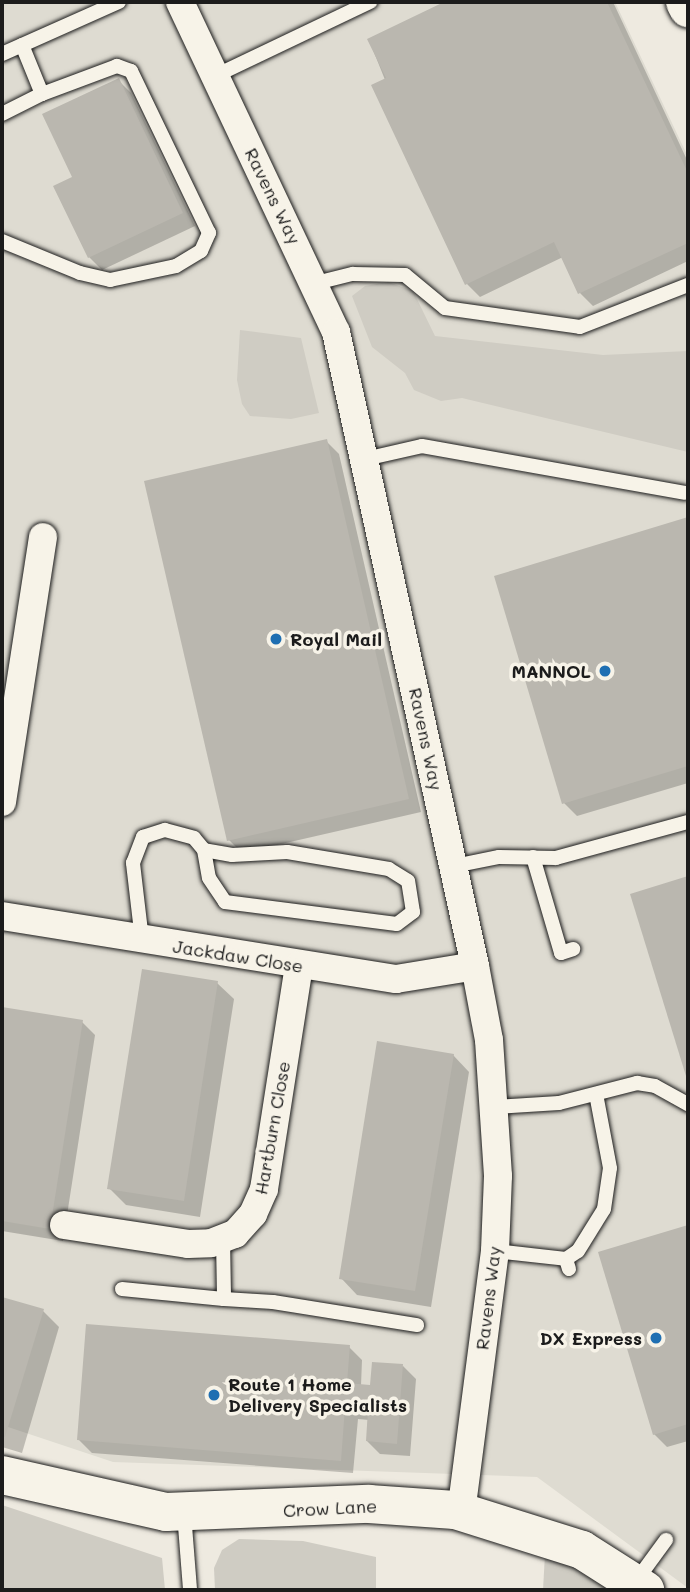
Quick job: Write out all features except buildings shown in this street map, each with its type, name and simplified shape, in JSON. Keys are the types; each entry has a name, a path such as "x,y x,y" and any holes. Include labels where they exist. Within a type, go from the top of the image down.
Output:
{"main road":[{"path":"685,2 688,8"},
{"name":"Crow Lane","path":"2,1475 77,1495 184,1512 369,1504 461,1512 582,1550 640,1587"}],"street":[{"name":"Ravens Way","path":"180,2 316,283 336,332 454,866 489,1041 495,1107 495,1251 461,1512"},
{"path":"2,802 6,752 43,537"},
{"name":"Jackdaw Close","path":"2,916 142,942 396,979 475,966"},
{"name":"Hartburn Close","path":"223,1239 235,1234 253,1214 264,1189 299,966"},
{"path":"64,1225 188,1244 223,1239"}],"lane":[{"path":"2,54 119,2"},
{"path":"217,75 370,2"},
{"path":"22,45 42,94"},
{"path":"2,114 42,94 117,66 131,71 209,233 201,251 176,266 110,280 80,273 2,241"},
{"path":"316,283 353,274 405,275 445,308 580,327 688,285"},
{"path":"365,459 422,446 685,493"},
{"path":"454,866 499,857 556,858 688,822"},
{"path":"142,942 133,863 137,846 151,832 165,830 194,838 204,850 209,878 225,902 397,924 413,912 408,881 389,869 287,852 232,855 204,850"},
{"path":"533,858 561,953 573,949"},
{"path":"495,1107 559,1103 636,1083 655,1086 688,1104"},
{"path":"495,1251 568,1264 578,1251 604,1209 610,1168 596,1094"},
{"path":"223,1239 224,1299"},
{"path":"122,1289 273,1302 417,1325"},
{"path":"184,1512 190,1590"},
{"path":"640,1587 666,1540"}],"shaded area":[{"path":"2,2 615,2 688,157 688,1588 537,1477 113,1462 2,1425"},
{"path":"388,282 413,291 435,336 603,355 688,351 688,452 462,398 441,401 414,390 405,373 372,347 352,296 365,286"},
{"path":"240,330 301,338 319,413 291,419 250,416 242,404 237,380"},
{"path":"2,1505 162,1558 165,1590 2,1590"},
{"path":"239,1539 303,1541 376,1557 376,1590 215,1590 214,1568 222,1550"},
{"path":"545,1554 612,1585 620,1590 543,1590"}],"place":[{"name":"Royal Mail","path":"276,639"},
{"name":"MANNOL","path":"605,671"},
{"name":"DX Express","path":"656,1338"},
{"name":"Route 1 Home Delivery Specialists","path":"214,1395"}]}
